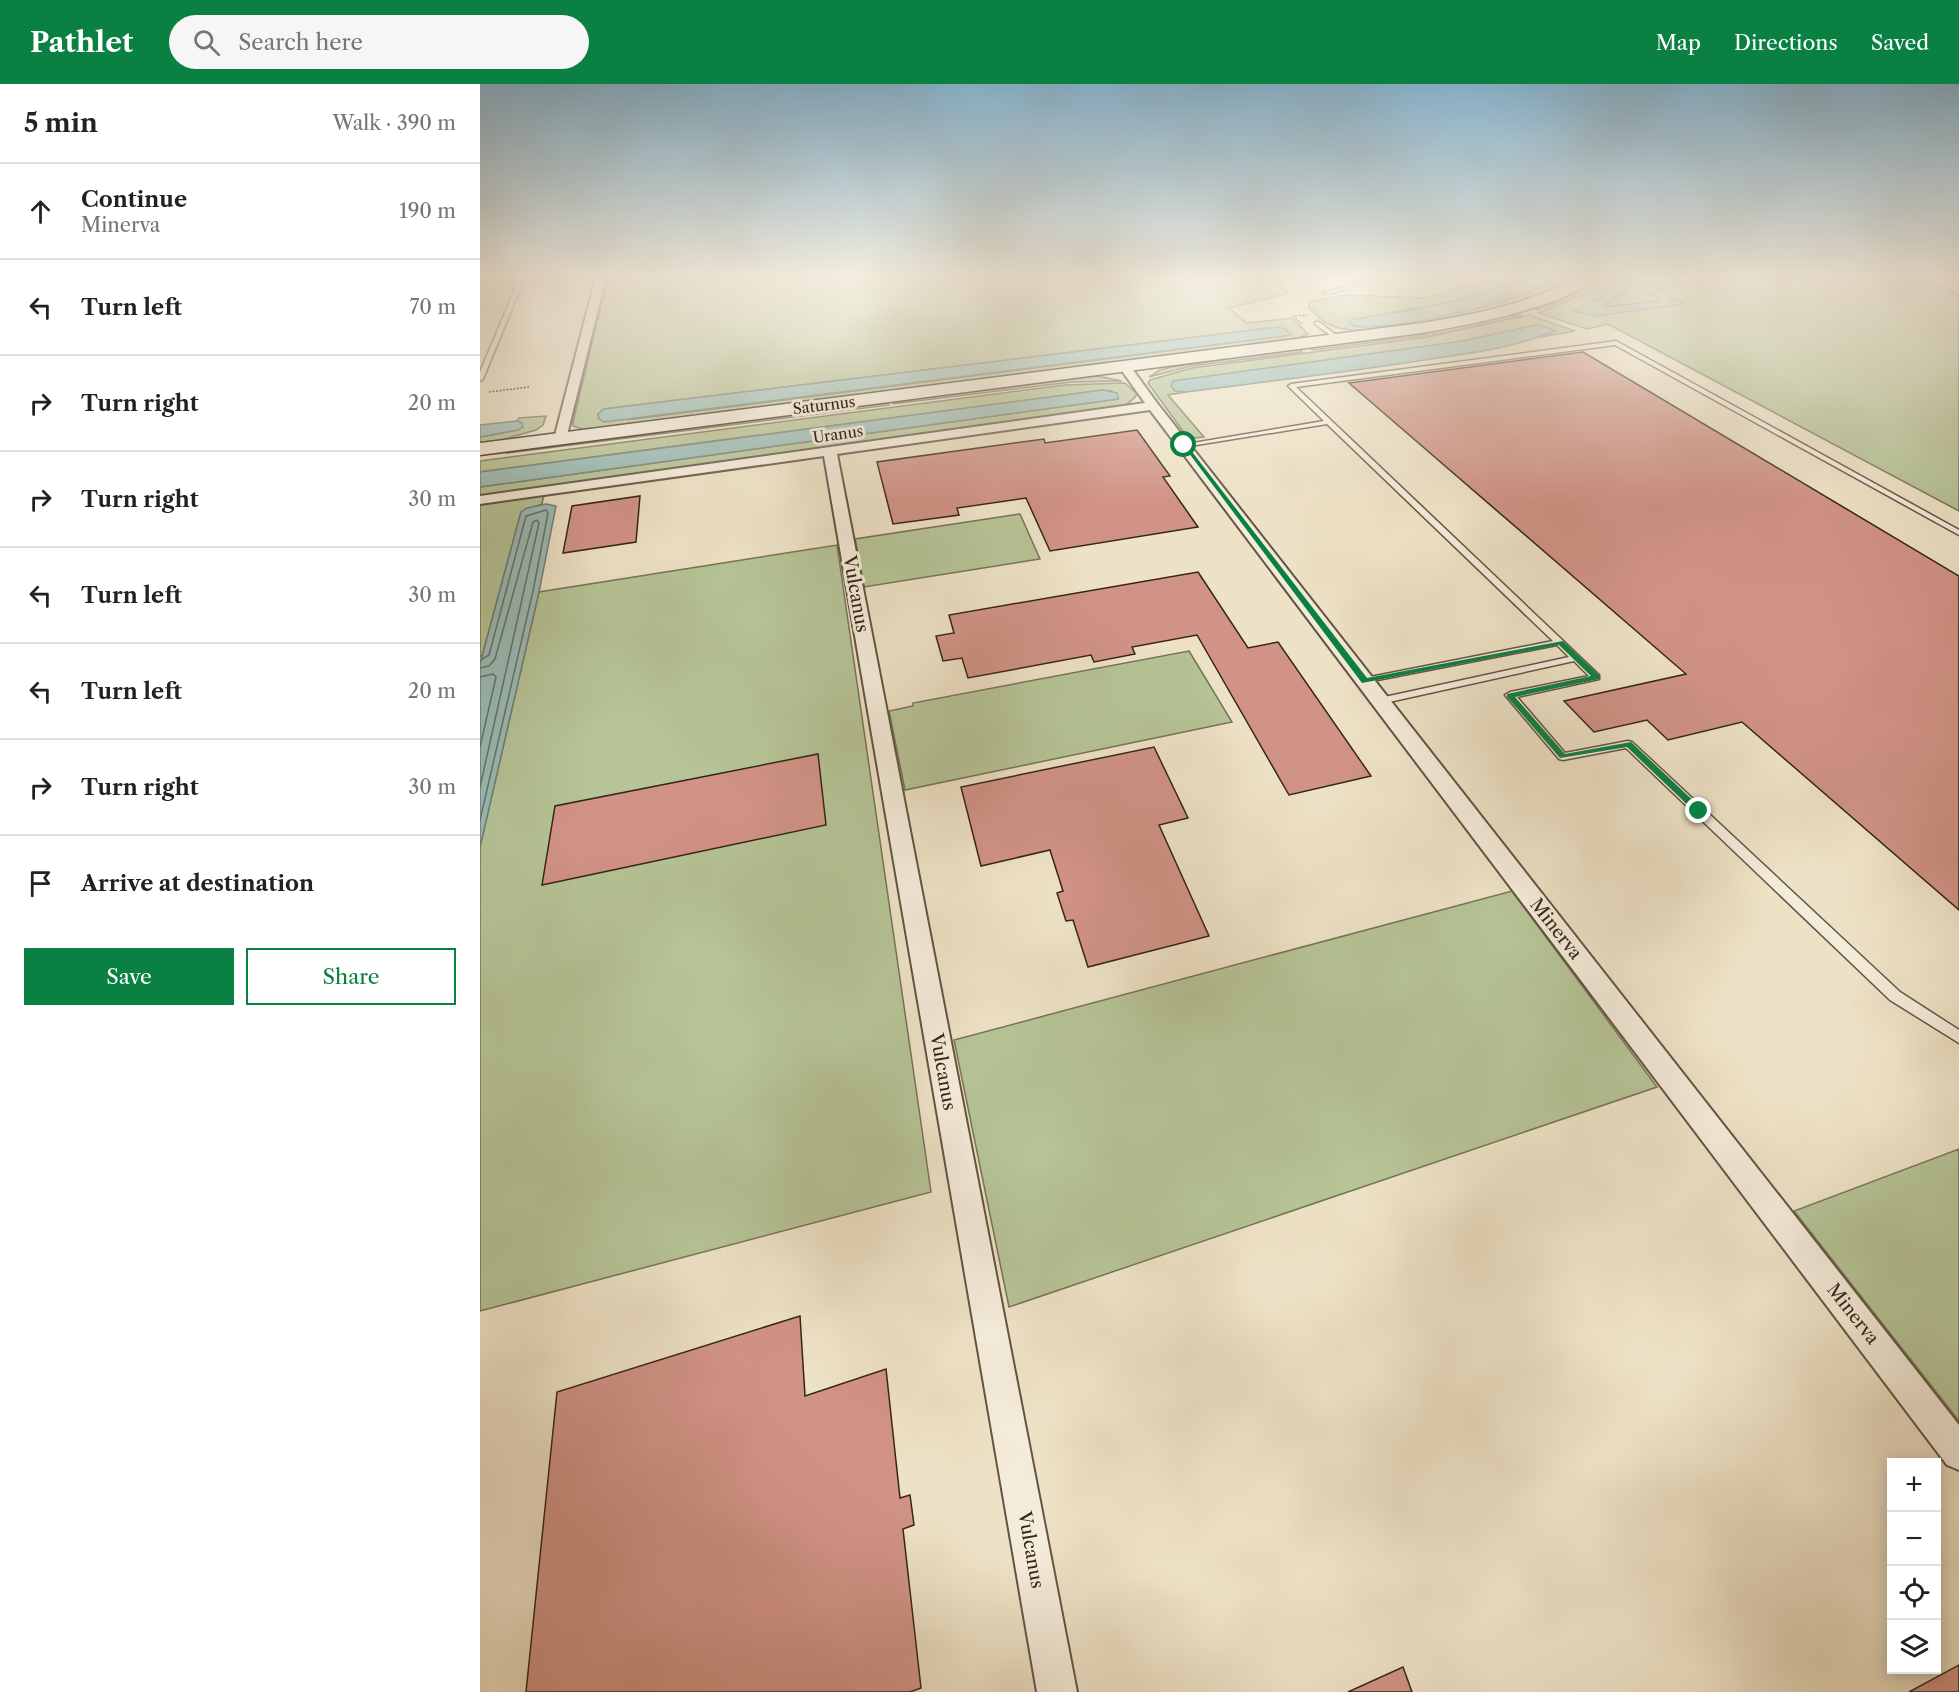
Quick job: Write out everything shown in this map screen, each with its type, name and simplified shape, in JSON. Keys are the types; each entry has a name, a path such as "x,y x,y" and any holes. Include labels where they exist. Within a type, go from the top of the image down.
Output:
{"main road":[{"name":"Saturnus","path":"480,449 1248,352"}],"street":[{"path":"560,439 582,352"},
{"path":"1126,368 1154,406"},
{"name":"Minerva","path":"1154,406 1959,1453"},
{"name":"Uranus","path":"480,500 1154,406"},
{"name":"Vulcanus","path":"830,452 1057,1692"}],"lane":[{"path":"480,379 491,352"},
{"path":"1548,352 1291,386 1596,677 1510,695 1563,757 1628,744 1895,996 1959,1037"},
{"path":"1632,352 1959,533"},
{"path":"1184,445 1328,422"},
{"path":"1365,681 1560,642"},
{"path":"1380,701 1577,658"}],"path":[{"path":"486,392 530,387"}],"green space":[{"path":"590,352 1072,352 604,409 598,414 599,419 634,419 1158,352 1199,352 584,430 573,426"},
{"path":"1268,352 1302,352 1191,366 1149,377 1160,370"},
{"path":"1314,352 1398,352 1175,390 1186,392 1168,395 1204,437 1195,438 1185,434 1148,383 1150,380 1192,368"},
{"path":"1661,352 1959,352 1959,511"},
{"path":"1097,376 1122,381 1072,382 892,404 944,393"},
{"path":"1125,383 1137,394 1128,403 1109,410 480,496 480,487 1118,399 1112,391 1103,390 480,472 480,461 1065,385"},
{"path":"888,403 889,405 507,453 508,449 821,409"},
{"path":"546,416 543,425 536,430 480,446 480,437 518,430 522,423 517,421 519,418"},
{"path":"544,494 542,504 521,512 480,657 480,503"},
{"path":"1020,514 1040,559 864,587 855,539"},
{"path":"837,545 931,1192 480,1311 480,847 539,592"},
{"path":"1189,651 1232,722 905,790 889,711 913,706 913,703"},
{"path":"1512,891 1657,1087 1009,1307 954,1040"},
{"path":"1959,1149 1959,1421 1794,1211"}],"water":[{"path":"1072,352 1156,352 604,422 599,419 598,414 604,409"},
{"path":"1383,352 1475,352 1186,392 1175,391 1171,386 1173,381"},
{"path":"1103,390 1117,393 1118,399 480,487 480,472"},
{"path":"517,421 522,423 523,427 518,430 480,437 480,425"},
{"path":"546,504 556,506 539,592 480,847 480,664 521,512 527,508"}],"building":[{"path":"1583,352 1959,576 1959,910 1742,722 1668,740 1647,720 1594,732 1564,701 1686,674 1349,383"},
{"path":"1137,430 1170,476 1163,477 1198,527 1050,551 1026,498 957,508 959,515 893,524 877,462 1044,439 1045,443"},
{"path":"640,496 636,542 563,553 572,506"},
{"path":"1198,572 1248,648 1278,642 1371,776 1289,795 1197,635 1132,647 1135,654 1094,662 1091,655 968,678 962,658 943,661 936,636 954,633 949,615"},
{"path":"1154,747 1188,818 1159,825 1209,936 1088,967 1073,920 1066,921 1057,893 1063,891 1050,850 981,866 961,787"},
{"path":"818,754 826,825 542,885 555,806"},
{"path":"800,1316 805,1396 886,1369 900,1498 910,1495 914,1525 903,1529 921,1688 910,1692 526,1692 557,1392"},
{"path":"1959,1665 1959,1692 1909,1692"},
{"path":"1403,1667 1412,1692 1348,1692"}],"route":[{"path":"1184,445 1365,681 1560,642 1596,677 1510,695 1563,757 1628,744 1699,811"}]}
